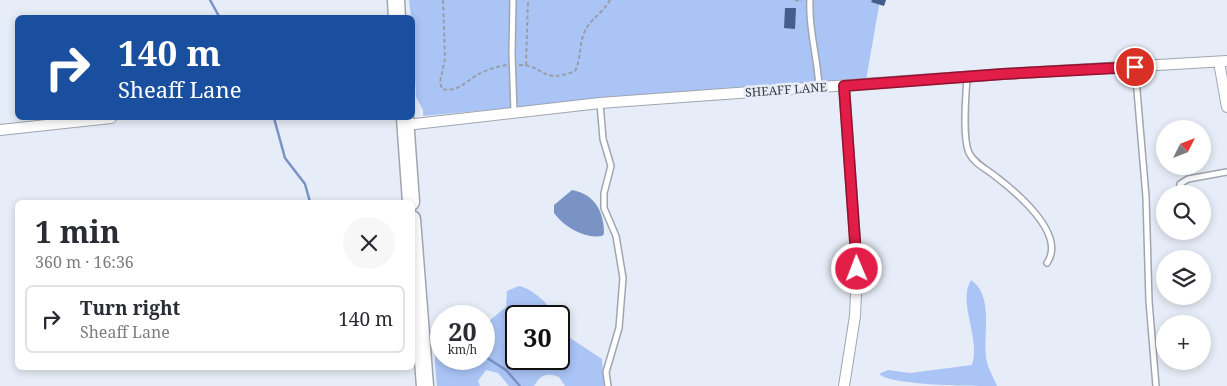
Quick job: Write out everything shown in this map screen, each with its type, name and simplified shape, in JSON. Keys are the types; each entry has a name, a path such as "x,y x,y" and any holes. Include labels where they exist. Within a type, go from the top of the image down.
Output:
{"main road":[{"path":"396,0 397,15"},
{"path":"405,121 411,200"},
{"path":"415,259 425,386"}],"street":[{"name":"SHEAFF LANE","path":"405,121 600,103 967,76 1223,62"},
{"path":"1223,62 1227,107"},
{"path":"844,86 857,269 854,316 844,386"},
{"path":"0,130 92,120"}],"lane":[{"path":"513,0 514,112"},
{"path":"810,0 810,22 816,52 819,88"},
{"path":"1135,67 1146,198 1146,237 1156,386"},
{"path":"967,76 965,119 969,153 975,161 998,178 1042,223 1049,233 1053,248 1047,263"},
{"path":"600,103 603,139 611,166 606,181 604,208 616,236 623,278 619,328 606,372 608,386"},
{"path":"1180,185 1188,179 1227,172"}],"path":[{"path":"526,65 528,0"}],"shaded area":[{"path":"409,0 880,0 866,80 609,99 423,116 423,110 416,97 415,15 411,15"},
{"path":"572,190 587,195 597,205 604,226 604,234 602,236 589,236 575,231 563,223 554,213 554,205"},
{"path":"971,280 983,295 986,316 986,357 997,386 916,383 887,378 879,374 888,370 910,373 972,365 974,343 967,299 967,289"},
{"path":"519,286 530,290 547,305 506,305 507,291"},
{"path":"505,308 505,370 570,370 570,338 602,359 604,386 565,386 559,377 547,375 541,377 534,386 509,386 498,373 486,370 495,370 495,316"},
{"path":"436,370 486,370 478,381 480,386 437,386"}],"building":[{"path":"872,0 886,0 884,6 871,2"},
{"path":"785,8 796,8 795,29 784,28"}],"waterway":[{"path":"210,0 218,15"},
{"path":"275,120 285,158 305,184 309,200"},
{"path":"495,363 506,370 520,386"}],"route":[{"path":"857,269 844,86 1003,74 1135,67"}]}
